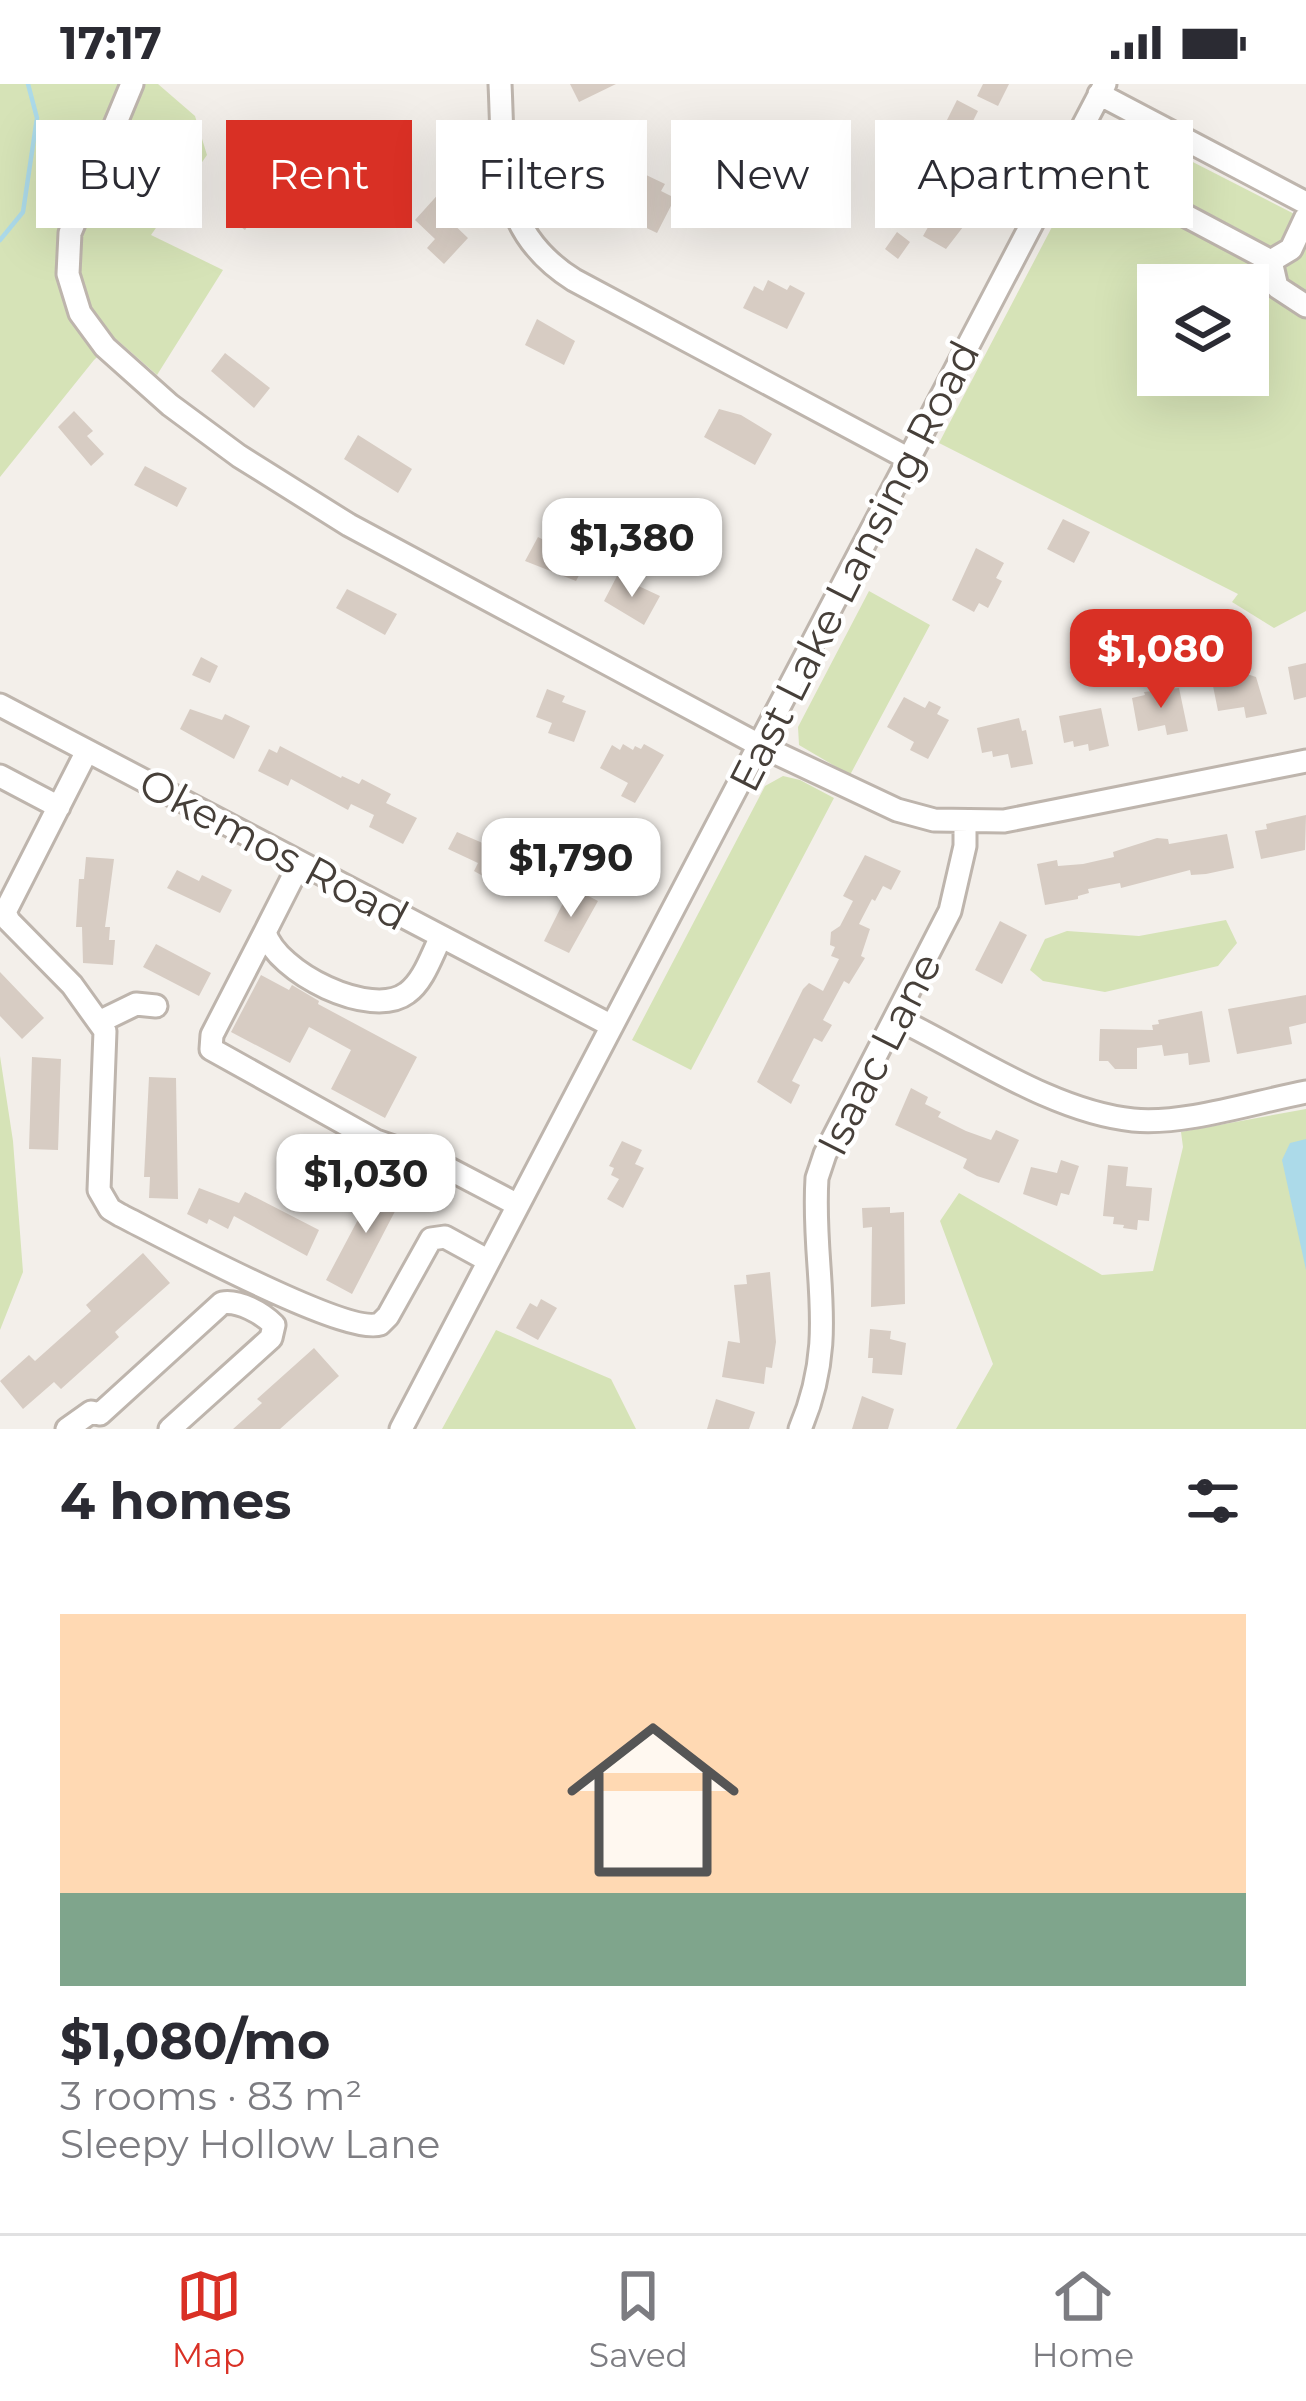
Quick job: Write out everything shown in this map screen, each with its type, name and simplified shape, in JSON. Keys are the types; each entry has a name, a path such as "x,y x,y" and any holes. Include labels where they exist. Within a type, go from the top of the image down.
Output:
{"street":[{"path":"132,84 70,233 68,264 75,302 94,336 143,383 268,475 416,563 761,746 897,810 965,824 1044,814 1306,761"},
{"path":"500,84 506,188 517,221 548,260 574,280 909,459"},
{"path":"1102,89 1306,203"},
{"name":"East Lake Lansing Road","path":"401,1429 1102,89"},
{"path":"1193,216 1289,256"},
{"path":"1306,217 1277,287 1306,306"},
{"name":"Okemos Road","path":"0,705 613,1026"},
{"path":"87,751 5,912 72,985 99,1022 107,1042 99,1190 110,1208 291,1299 371,1328 388,1316 431,1239 445,1237 489,1262"},
{"path":"0,776 59,807"},
{"name":"Isaac Lane","path":"800,1429 812,1403 824,1341 817,1178 950,911 965,846 965,824"},
{"path":"300,863 212,1035 211,1049 376,1141 434,1161 518,1205"},
{"path":"265,932 275,955 299,973 374,1002 406,994 441,937"},
{"path":"99,1022 136,1004 156,1006"},
{"path":"896,1018 1060,1100 1136,1120 1174,1118 1306,1092"},
{"path":"67,1429 91,1412 107,1422 222,1303 232,1301 266,1317 274,1325 271,1338 170,1429"}],"green space":[{"path":"0,84 158,84 196,120 36,120 36,228 156,228 151,235 223,270 157,375 116,339 0,477"},
{"path":"1193,162 1306,220 1306,611 1274,628 1232,602 1238,594 939,443 1051,228 1193,228"},
{"path":"869,591 930,625 850,775 799,745 798,727"},
{"path":"783,776 834,798 691,1070 632,1040 765,786"},
{"path":"1226,920 1237,943 1218,966 1105,992 1043,981 1030,970 1045,939 1067,931 1139,936"},
{"path":"0,1056 13,1141 23,1272 0,1330"},
{"path":"1306,1109 1306,1429 956,1429 993,1364 940,1221 959,1193 1102,1275 1153,1271 1183,1147 1181,1132"},
{"path":"496,1330 611,1379 636,1429 442,1429"}],"water":[{"path":"1306,1139 1306,1270 1282,1160 1290,1143"}],"building":[{"path":"570,84 616,84 579,102"},
{"path":"983,84 1009,84 998,106 977,96"},
{"path":"957,100 978,111 974,120 947,120"},
{"path":"647,175 665,184 661,191 671,196 657,233 647,228"},
{"path":"436,197 436,228 458,228 468,238 444,264 427,248 435,239 415,220"},
{"path":"928,228 962,228 946,249 923,236"},
{"path":"897,232 910,242 898,259 885,249"},
{"path":"768,280 805,293 787,329 743,308 754,286 763,291"},
{"path":"537,319 575,341 564,365 525,345"},
{"path":"225,353 270,388 254,408 211,371"},
{"path":"719,409 741,415 772,434 755,465 704,437"},
{"path":"74,411 93,431 87,436 104,454 91,466 58,427"},
{"path":"358,435 412,469 398,493 344,459"},
{"path":"145,466 187,488 177,507 134,485"},
{"path":"1063,519 1090,532 1074,563 1047,549"},
{"path":"538,537 586,562 576,581 525,561"},
{"path":"976,548 1004,563 996,578 1002,581 988,608 979,603 974,612 952,600"},
{"path":"617,576 660,596 644,625 604,601"},
{"path":"347,589 397,614 385,635 336,608"},
{"path":"201,657 218,666 210,683 192,675"},
{"path":"1306,663 1306,697 1294,700 1288,667"},
{"path":"1238,671 1256,677 1267,714 1246,718 1244,707 1218,711 1212,681"},
{"path":"1179,688 1188,731 1167,735 1165,725 1138,731 1132,698"},
{"path":"547,689 565,696 562,702 586,711 574,742 548,733 552,723 536,717"},
{"path":"904,697 925,708 929,701 941,707 937,714 949,720 928,759 910,750 914,742 887,727"},
{"path":"1101,708 1109,746 1089,751 1088,744 1064,743 1059,716"},
{"path":"190,709 222,720 225,714 250,726 234,759 180,729"},
{"path":"1019,718 1033,764 1011,768 1008,754 982,753 977,728"},
{"path":"623,744 633,750 644,744 664,755 635,803 621,796 628,783 600,768 612,745 620,750"},
{"path":"280,746 341,778 359,784 362,779 391,794 386,803 417,818 403,844 369,827 374,815 351,804 348,810 291,779 288,786 258,771 269,749 277,753"},
{"path":"1306,815 1305,850 1261,859 1255,831"},
{"path":"457,832 513,856 499,885 474,871 478,863 448,849"},
{"path":"1227,834 1234,868 1191,875 1190,870 1121,888 1120,883 1088,889 1078,899 1045,905 1037,864 1057,860 1058,866 1083,864 1114,857 1113,852 1157,838 1168,839 1169,844"},
{"path":"865,855 901,871 891,890 883,886 872,899 859,924 870,929 861,956 865,958 849,984 844,981 823,1020 832,1025 822,1042 814,1038 792,1081 800,1085 791,1104 757,1082 803,989 809,983 823,991 839,959 831,956 835,947 830,945 831,932 840,926 853,901 843,896"},
{"path":"86,857 114,859 105,927 110,927 109,940 115,940 113,965 83,963 82,927 76,927 79,879 84,879"},
{"path":"177,870 199,881 202,875 232,890 220,913 167,888"},
{"path":"571,887 598,901 569,953 544,941"},
{"path":"1000,921 1027,935 1002,984 975,970"},
{"path":"156,944 211,973 199,996 143,967"},
{"path":"0,972 44,1018 22,1039 0,1016"},
{"path":"261,975 289,990 292,985 417,1057 385,1118 331,1089 351,1050 309,1027 290,1063 231,1032"},
{"path":"1306,995 1306,1023 1289,1027 1292,1044 1237,1054 1228,1009"},
{"path":"1202,1011 1210,1062 1189,1065 1188,1053 1164,1056 1162,1045 1137,1048 1137,1069 1115,1069 1108,1061 1099,1061 1100,1029 1153,1030 1158,1020"},
{"path":"32,1057 61,1059 58,1150 29,1149"},
{"path":"149,1077 176,1078 178,1199 149,1198 150,1177 144,1177"},
{"path":"911,1088 928,1097 925,1104 941,1112 938,1117 966,1131 991,1140 996,1130 1019,1140 999,1183 963,1168 967,1159 895,1125"},
{"path":"622,1141 642,1150 635,1164 644,1168 623,1208 607,1199 619,1179 611,1175 614,1168 609,1166"},
{"path":"1061,1160 1079,1166 1069,1195 1061,1193 1057,1206 1023,1194 1031,1167 1057,1173"},
{"path":"1108,1165 1128,1167 1126,1186 1152,1188 1149,1221 1138,1220 1137,1230 1103,1216"},
{"path":"380,1178 405,1192 352,1294 326,1280"},
{"path":"199,1188 239,1203 245,1192 319,1230 307,1256 234,1216 228,1229 187,1214"},
{"path":"890,1207 890,1213 904,1212 905,1304 871,1307 872,1227 863,1228 862,1208"},
{"path":"143,1253 170,1283 61,1389 54,1382 23,1409 0,1381 29,1355 35,1361 91,1311 86,1305"},
{"path":"770,1272 776,1342 772,1368 766,1367 764,1384 722,1377 728,1341 740,1343 734,1285 747,1284 746,1275"},
{"path":"541,1299 557,1308 538,1340 516,1328 530,1303 537,1307"},
{"path":"870,1329 891,1331 890,1339 906,1343 902,1375 872,1373"},
{"path":"314,1348 339,1376 280,1429 233,1429 262,1403 257,1399"},
{"path":"862,1396 894,1409 888,1429 852,1429"},
{"path":"716,1399 755,1412 749,1429 707,1429"}],"waterway":[{"path":"0,240 23,212 37,118 28,84"}]}
